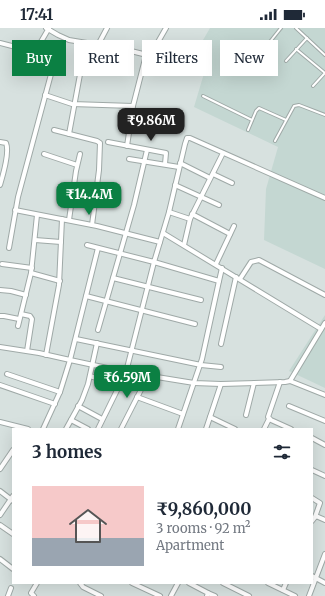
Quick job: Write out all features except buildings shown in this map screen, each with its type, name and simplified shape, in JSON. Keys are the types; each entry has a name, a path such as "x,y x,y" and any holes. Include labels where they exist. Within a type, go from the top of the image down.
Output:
{"street":[{"path":"42,40 48,28 69,40 74,41"},
{"path":"101,40 107,28"},
{"path":"158,40 166,28"},
{"path":"0,43 12,46"},
{"path":"127,146 133,106 142,75"},
{"path":"9,248 15,210 50,76"},
{"path":"69,134 76,104 80,76"},
{"path":"45,95 62,102 76,104 133,106"},
{"path":"54,130 100,143 99,170 92,225"},
{"path":"98,428 126,372 154,262 169,212 184,144 187,138 223,152 325,198"},
{"path":"0,142 7,145 0,184"},
{"path":"108,142 166,153 165,164"},
{"path":"98,330 148,150"},
{"path":"184,245 191,216 223,152"},
{"path":"44,154 77,165"},
{"path":"69,220 80,154"},
{"path":"129,159 180,165 210,178"},
{"path":"213,174 232,183"},
{"path":"175,185 219,205"},
{"path":"15,210 92,225 160,242"},
{"path":"169,212 191,216 230,234"},
{"path":"18,326 32,268 37,215"},
{"path":"46,354 60,281 62,219"},
{"path":"216,264 234,226"},
{"path":"163,233 321,329"},
{"path":"35,240 61,242"},
{"path":"87,245 154,262 219,281"},
{"path":"43,428 60,392 70,360 98,248"},
{"path":"222,344 238,278 251,262 259,260 325,295"},
{"path":"2,264 32,268"},
{"path":"178,428 200,365 222,268"},
{"path":"31,273 60,281"},
{"path":"113,278 201,300"},
{"path":"0,290 26,295"},
{"path":"86,296 195,324"},
{"path":"21,314 30,316 32,319 27,351"},
{"path":"0,316 19,319"},
{"path":"290,381 325,323"},
{"path":"76,339 200,365 221,367"},
{"path":"67,428 78,406 90,376 97,343"},
{"path":"0,346 46,354 126,372 194,383 221,384 290,381 325,396"},
{"path":"7,374 60,392"},
{"path":"90,376 118,388"},
{"path":"122,428 148,376"},
{"path":"264,428 269,419 269,414 280,382"},
{"path":"246,415 254,383"},
{"path":"206,428 221,384"},
{"path":"0,385 55,404"},
{"path":"137,397 183,414"},
{"path":"78,406 102,419"},
{"path":"289,406 325,421"},
{"path":"210,417 232,428"},
{"path":"269,419 289,428"},
{"path":"71,420 86,428"},
{"path":"0,422 24,428"},
{"path":"313,438 325,444"},
{"path":"0,469 2,462 12,451"},
{"path":"313,470 325,476"},
{"path":"0,491 12,499 0,515"},
{"path":"313,499 320,503 313,520"},
{"path":"315,517 318,516 325,520"},
{"path":"0,525 12,533"},
{"path":"325,554 314,577 325,583"},
{"path":"0,559 12,568"},
{"path":"34,596 31,593 36,584"},
{"path":"81,584 83,587 101,596"},
{"path":"134,584 160,596"},
{"path":"171,596 177,584"},
{"path":"191,584 208,594 215,596"},
{"path":"225,584 249,596"},
{"path":"270,584 295,596"},
{"path":"283,590 286,584"},
{"path":"309,596 312,584"},
{"path":"8,596 11,588"}],"lane":[{"path":"272,40 282,28"},
{"path":"296,28 325,55"},
{"path":"286,61 307,38"},
{"path":"296,49 325,73 313,86"},
{"path":"203,96 252,120"},
{"path":"275,141 292,108 296,105 325,115"},
{"path":"248,130 256,111 259,108 286,120"}],"shaded area":[{"path":"210,28 325,28 325,269 264,240 266,189 278,147 194,107 203,76 212,76 212,40 203,40"},
{"path":"325,315 325,388 289,371"}]}
